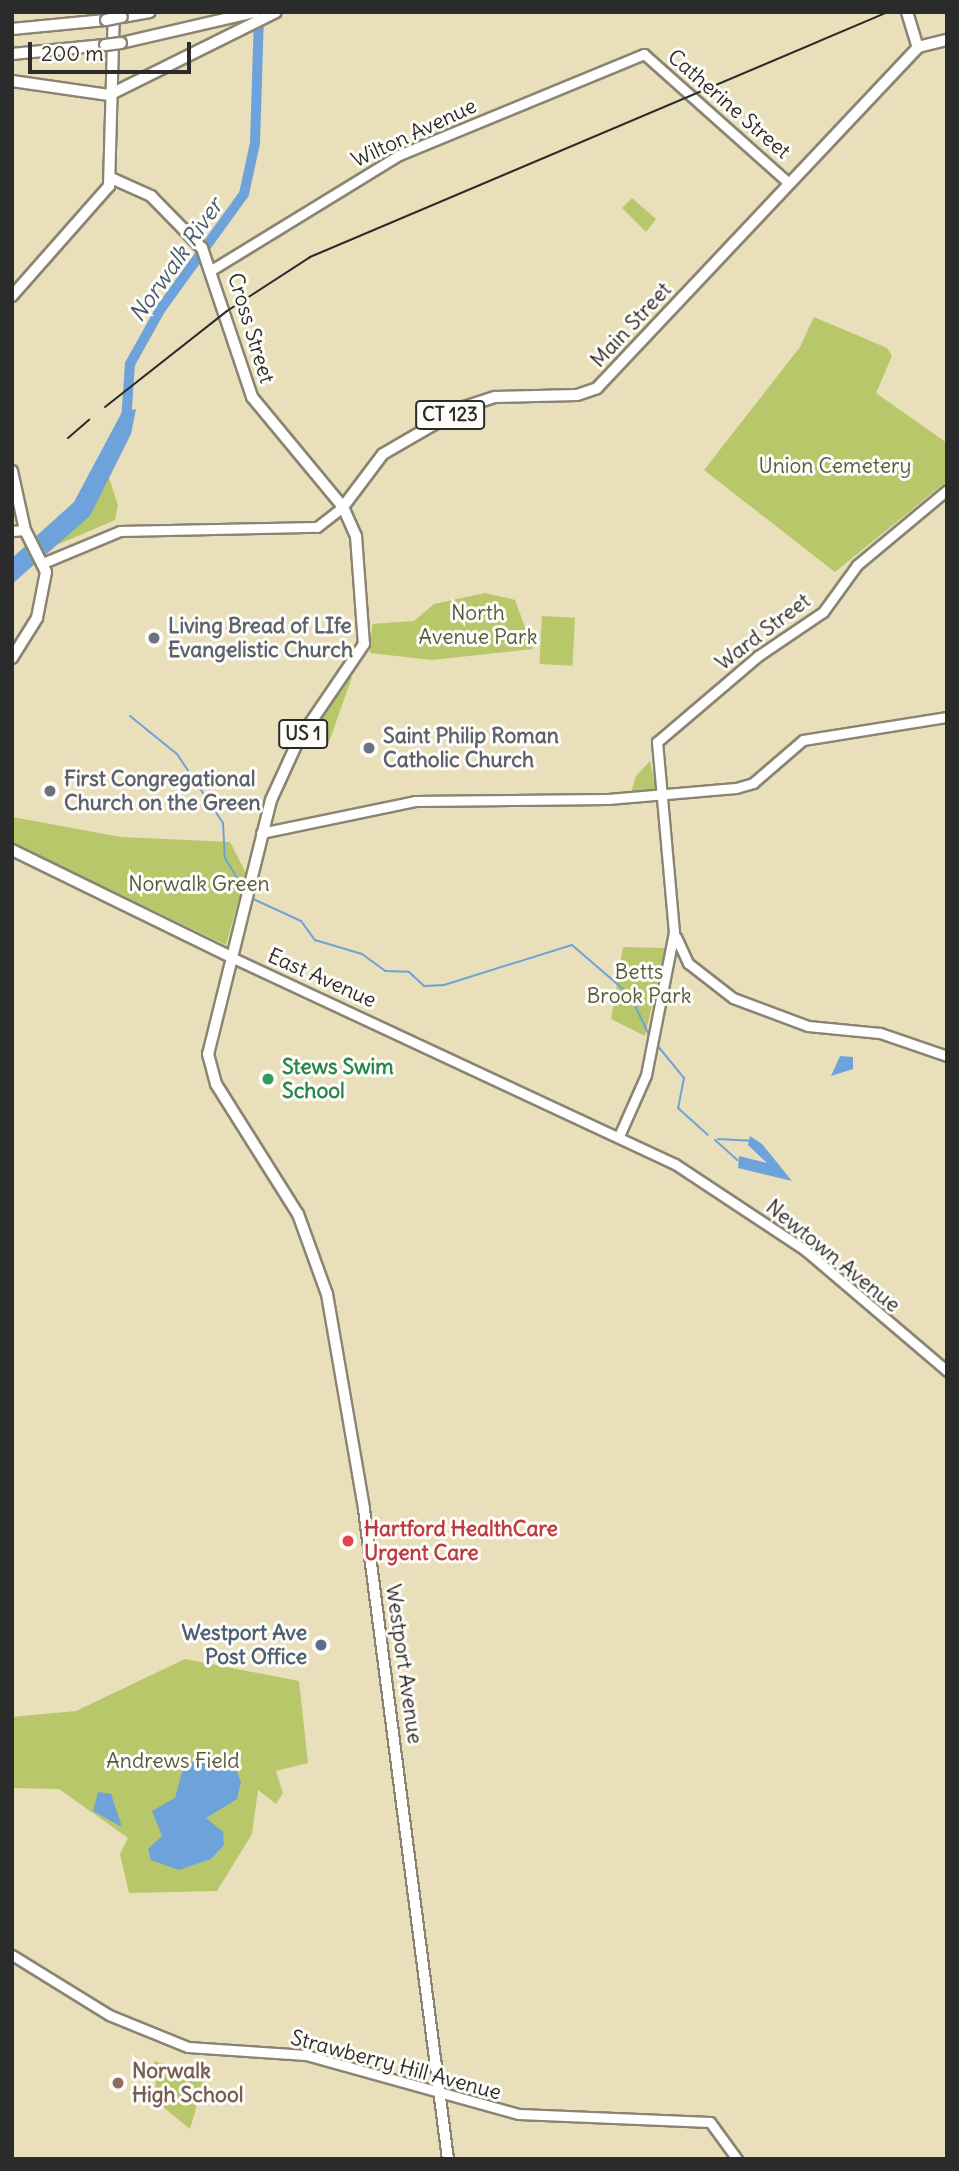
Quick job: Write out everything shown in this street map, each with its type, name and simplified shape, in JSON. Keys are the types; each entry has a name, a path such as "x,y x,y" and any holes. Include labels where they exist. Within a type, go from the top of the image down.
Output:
{"highway":[{"path":"12,29 150,12"},
{"path":"12,81 114,93 255,12"},
{"path":"12,54 121,43 231,25 276,12"}],"main road":[{"path":"907,12 918,47 947,40"},
{"path":"12,296 97,204 111,178 114,16"},
{"name":"Main Street","path":"42,561 120,531 317,527 343,507 383,454 464,407 495,397 578,395 597,388 918,47"},
{"name":"Catherine Street","path":"644,54 789,183"},
{"name":"Wilton Avenue","path":"211,264 399,155 644,54"},
{"name":"Cross Street","path":"111,178 151,196 191,234 211,264 252,397 343,507"},
{"path":"12,471 27,534 42,561 42,605 22,650 12,658"},
{"name":"Ward Street","path":"666,797 657,742 758,656 823,612 857,565 947,490"},
{"name":"US 1","path":"231,957 261,833 292,751 364,644 356,536 343,507"},
{"path":"12,531 27,534"},
{"path":"261,833 415,801 666,797 753,783 803,740 947,717"},
{"path":"619,1136 642,1088 654,1041 674,932 666,797"},
{"name":"East Avenue","path":"12,850 231,957 619,1136"},
{"path":"674,932 688,963 733,998 808,1026 880,1033 947,1056"},
{"name":"Westport Avenue","path":"231,957 208,1054 216,1084 298,1214 327,1294 364,1509 448,2159"},
{"name":"Newtown Avenue","path":"619,1136 765,1220 947,1371"},
{"name":"Strawberry Hill Avenue","path":"12,1955 83,2001 170,2042 306,2055 441,2093 538,2116 710,2122 737,2159"}],"green space":[{"path":"632,198 656,219 646,232 622,208"},
{"name":"Union Cemetery","path":"814,317 887,348 892,356 876,393 947,443 947,481 835,572 704,470 800,347"},
{"path":"108,475 118,505 115,520 45,550 88,518"},
{"name":"North Avenue Park","path":"485,593 515,600 533,649 432,660 370,653 372,624 414,621 434,604"},
{"path":"542,616 575,618 572,666 539,664"},
{"path":"352,677 329,742 310,732 348,679"},
{"path":"650,761 656,790 631,792 636,776"},
{"name":"Norwalk Green","path":"12,817 121,837 230,842 246,873 226,945 12,843"},
{"name":"Betts Brook Park","path":"623,947 665,948 645,1036 611,1019"},
{"name":"Andrews Field","path":"185,1659 299,1681 308,1763 276,1771 283,1793 276,1804 258,1790 252,1834 217,1891 129,1893 120,1854 128,1838 59,1789 12,1788 12,1717 76,1711"},
{"path":"154,2061 205,2077 190,2129 157,2102"}],"water":[{"path":"136,409 131,434 90,516 12,584 12,558 74,502 122,412"},
{"path":"840,1056 853,1057 853,1069 831,1076"},
{"path":"750,1136 762,1144 792,1181 738,1168 739,1156 767,1163 748,1145"},
{"path":"205,1750 220,1767 236,1769 241,1782 237,1799 206,1818 223,1832 224,1845 211,1859 179,1870 151,1860 148,1849 162,1836 152,1811 175,1798 182,1772"},
{"path":"98,1792 111,1794 122,1827 93,1811"}],"waterway":[{"name":"Norwalk River","path":"126,422 130,364 160,310 244,194 255,143 259,13"},
{"path":"130,716 177,754 223,823 225,858 245,891"},
{"path":"251,898 301,921 315,940 362,954 385,971 409,972 424,986 444,985 572,945 630,995 649,1035"},
{"path":"657,1045 684,1078 678,1108 708,1135"},
{"path":"718,1139 751,1141"},
{"path":"715,1140 737,1160"}],"railway":[{"path":"105,407 227,311 310,257 888,12"},
{"path":"68,438 89,420"}],"place":[{"name":"Living Bread of LIfe Evangelistic Church","path":"154,638"},
{"name":"Saint Philip Roman Catholic Church","path":"369,748"},
{"name":"First Congregational Church on the Green","path":"50,791"},
{"name":"Stews Swim School","path":"268,1079"},
{"name":"Hartford HealthCare Urgent Care","path":"348,1541"},
{"name":"Westport Ave Post Office","path":"321,1645"},
{"name":"Norwalk High School","path":"118,2083"}]}
